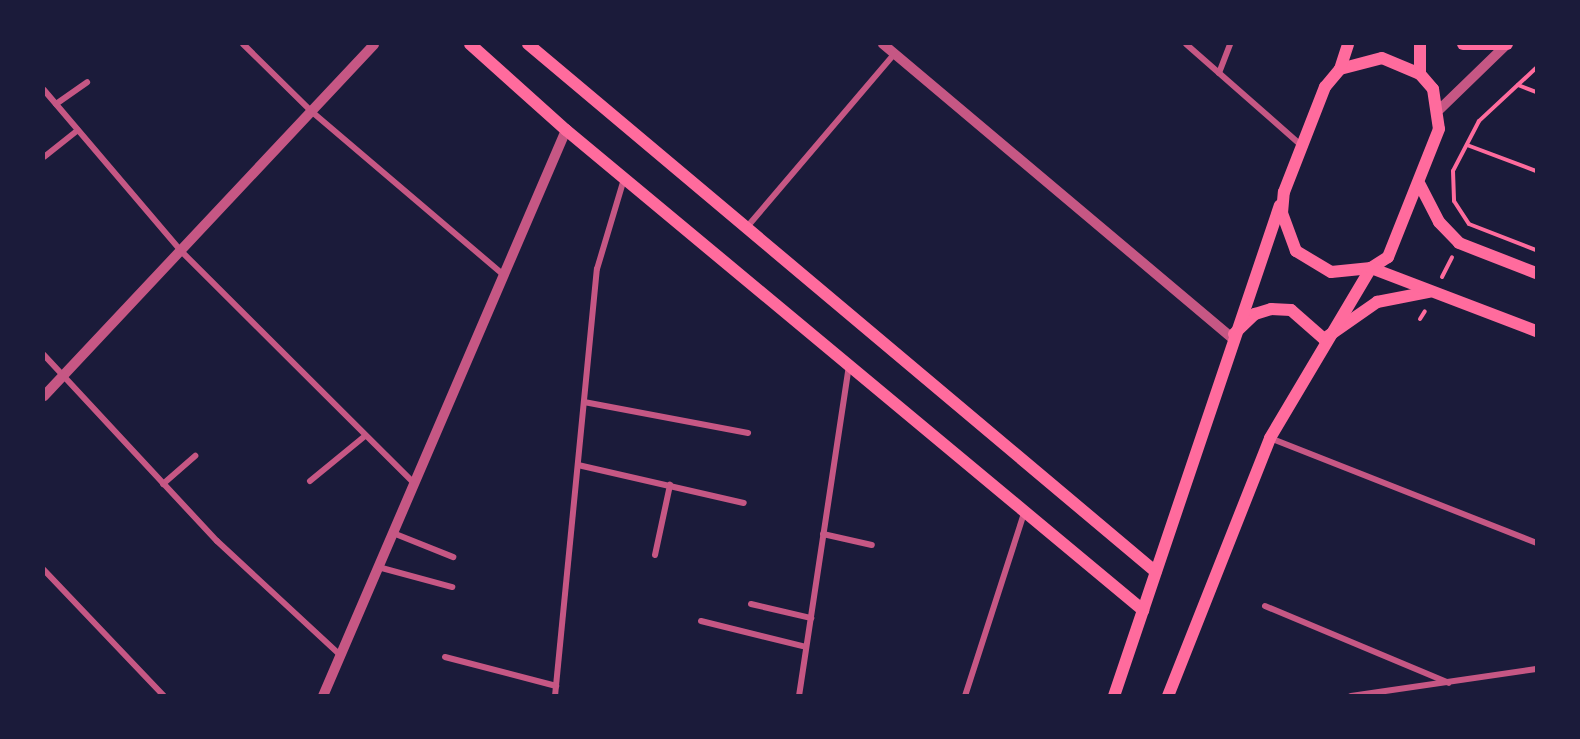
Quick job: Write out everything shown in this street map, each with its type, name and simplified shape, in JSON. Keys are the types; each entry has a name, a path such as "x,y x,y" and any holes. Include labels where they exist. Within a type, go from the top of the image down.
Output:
{"main road":[{"path":"470,44 566,130 1026,509 1143,610"},
{"path":"528,44 1156,572"},
{"path":"1114,696 1232,337 1284,192 1325,87 1340,69 1348,44"},
{"path":"1168,696 1270,438 1324,339 1371,268 1388,256 1433,153 1440,109 1420,74 1419,44"},
{"path":"1463,44 1507,44"},
{"path":"1340,69 1382,58 1420,74"},
{"path":"1419,184 1439,222 1459,243 1536,273"},
{"path":"1284,192 1281,213 1296,251 1330,272 1371,268 1536,331"},
{"path":"1324,339 1377,302 1434,292"},
{"path":"1232,337 1255,314 1271,309 1291,310 1324,339"}],"street":[{"path":"243,44 311,111 504,274"},
{"path":"44,396 374,44"},
{"path":"883,44 1232,337"},
{"path":"1186,44 1302,146"},
{"path":"1219,73 1230,44"},
{"path":"1440,109 1507,44"},
{"path":"747,227 894,54"},
{"path":"56,104 87,82"},
{"path":"44,90 180,250 414,483"},
{"path":"44,157 78,130"},
{"path":"323,696 566,130"},
{"path":"556,695 597,269 624,178"},
{"path":"44,355 217,541 340,655"},
{"path":"799,696 849,363"},
{"path":"584,402 748,433"},
{"path":"310,481 365,436"},
{"path":"1270,438 1536,543"},
{"path":"164,484 195,456"},
{"path":"578,465 744,503"},
{"path":"655,555 670,485"},
{"path":"965,696 1026,509"},
{"path":"393,533 453,557"},
{"path":"824,534 872,545"},
{"path":"378,567 452,587"},
{"path":"44,570 164,696"},
{"path":"751,604 810,618"},
{"path":"1265,606 1449,683"},
{"path":"701,621 806,647"},
{"path":"445,657 556,686"},
{"path":"1352,696 1536,669"}],"path":[{"path":"1536,68 1479,121 1453,171 1454,201 1468,224 1536,250"},
{"path":"1518,85 1536,93"},
{"path":"1467,145 1536,171"},
{"path":"1420,319 1468,224"}]}
